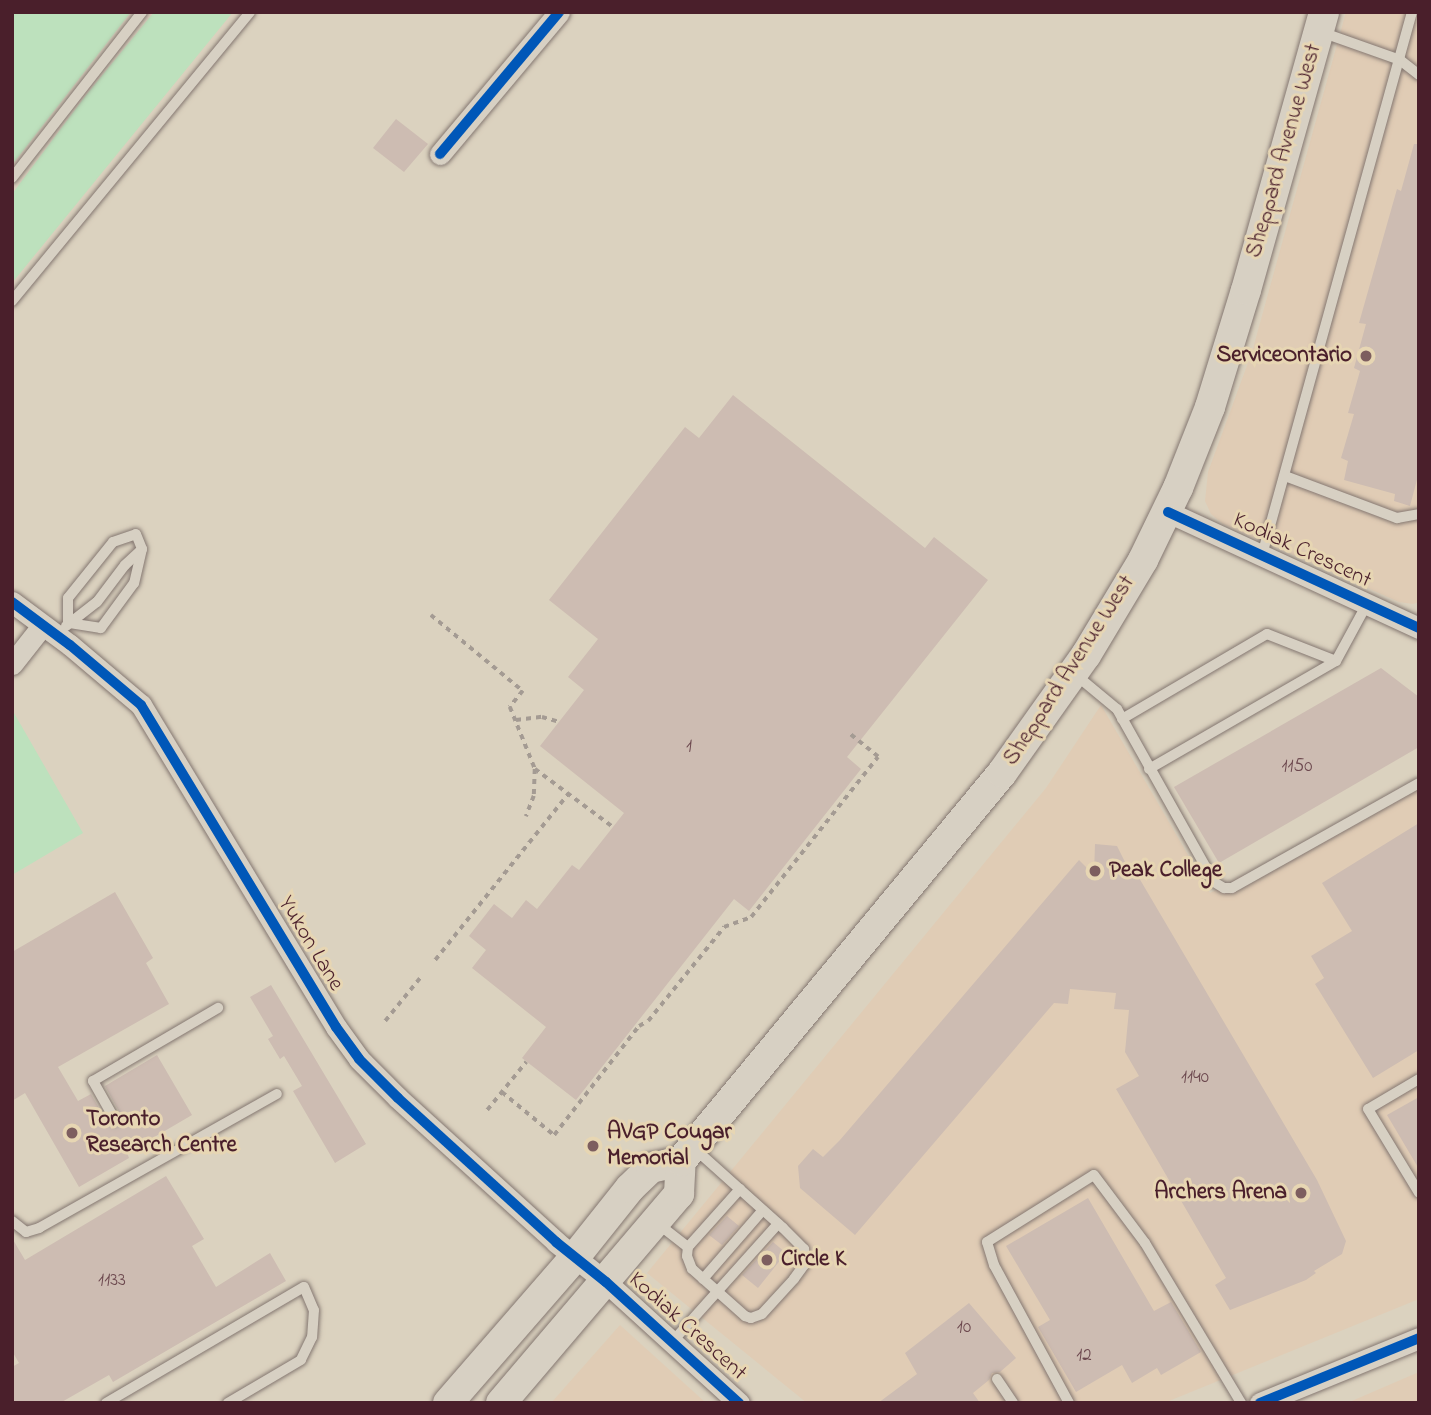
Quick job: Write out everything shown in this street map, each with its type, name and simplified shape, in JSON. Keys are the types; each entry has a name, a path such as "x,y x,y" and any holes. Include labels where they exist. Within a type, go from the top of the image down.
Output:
{"main road":[{"name":"Sheppard Avenue West","path":"687,1154 1002,773 1073,673 1143,560 1168,512 1209,407 1246,290 1321,22"},
{"path":"448,1403 575,1257 630,1188 651,1168 687,1154"},
{"path":"501,1403 679,1194 687,1154"}],"street":[{"path":"440,154 559,12"},
{"name":"Kodiak Crescent","path":"1168,512 1419,628"},
{"name":"Yukon Lane","path":"12,602 56,628 141,705 336,1027 359,1059 408,1108 606,1282"},
{"path":"12,664 56,628"},
{"name":"Kodiak Crescent","path":"606,1282 739,1403"},
{"path":"1261,1403 1419,1338"}],"lane":[{"path":"12,178 142,12"},
{"path":"12,301 250,12"},
{"path":"1262,555 1412,12"},
{"path":"1321,22 1399,60 1419,75"},
{"path":"1285,476 1397,518 1419,514"},
{"path":"136,534 142,549 134,583 101,628 56,628 68,598 113,542 136,534"},
{"path":"56,628 97,602 125,565 142,549"},
{"path":"1149,769 1336,661 1367,604"},
{"path":"1122,719 1267,634 1336,661"},
{"path":"1073,673 1111,701 1214,882 1224,888 1232,888 1419,783"},
{"path":"115,1120 93,1081 218,1008"},
{"path":"1419,1079 1368,1109 1419,1193"},
{"path":"12,1221 26,1232 40,1228 277,1094"},
{"path":"687,1154 740,1189 804,1249 804,1265 756,1318 745,1316 688,1262 688,1247 740,1189"},
{"path":"1069,1403 994,1265 987,1242 1094,1175 1145,1243 1241,1403"},
{"path":"703,1279 763,1210"},
{"path":"655,1222 688,1247"},
{"path":"672,1342 778,1224"},
{"path":"106,1403 304,1287 314,1310 312,1337 301,1360 228,1403"},
{"path":"997,1379 1013,1403"}],"path":[{"path":"431,615 523,691 510,707 535,769 534,796 526,817"},
{"path":"516,720 542,717 559,722"},
{"path":"502,1092 554,1135 639,1026 648,1021 724,927 751,916 878,757 848,733"},
{"path":"535,769 613,827"},
{"path":"435,960 569,793"},
{"path":"385,1021 420,978"},
{"path":"487,1110 526,1062"}],"shaded area":[{"path":"1346,12 1419,12 1419,602 1413,604 1399,602 1223,524 1211,514 1205,501 1208,472 1252,352"},
{"path":"1101,705 1210,893 1419,783 1419,1299 1164,1403 807,1403 647,1273 1046,788"},
{"path":"620,1325 706,1403 551,1403"},
{"path":"1419,1372 1419,1403 1347,1403"}],"green space":[{"path":"12,12 131,12 12,165"},
{"path":"154,12 233,12 12,283 12,194 86,95"},
{"path":"14,713 83,833 12,875 12,715"}],"building":[{"path":"396,119 428,144 404,172 373,148"},
{"path":"1414,144 1419,144 1419,472 1410,506 1394,501 1395,494 1344,480 1348,461 1341,458 1354,414 1348,413 1360,371 1354,368 1366,324 1359,323 1397,189 1401,191"},
{"path":"733,395 925,548 934,537 988,580 847,757 861,769 749,911 734,899 576,1100 522,1058 546,1027 472,968 486,950 469,936 494,904 512,918 526,900 537,909 572,865 579,870 624,813 540,746 584,690 568,677 598,639 549,600 685,427 699,438"},
{"path":"1381,668 1419,697 1419,747 1219,863 1174,787"},
{"path":"1419,823 1419,1050 1373,1078 1315,984 1324,978 1311,956 1352,931 1322,883"},
{"path":"1095,844 1117,846 1128,868 1132,866 1317,1180 1346,1241 1342,1254 1314,1271 1316,1273 1306,1280 1230,1310 1215,1285 1226,1278 1116,1089 1139,1076 1125,1052 1129,1010 1114,1009 1116,993 1070,989 1068,1004 1054,1003 855,1235 800,1188 798,1166 813,1149 823,1157 840,1140 1079,860 1094,875"},
{"path":"115,892 153,958 146,963 169,1004 58,1067 78,1101 91,1094 108,1124 116,1128 121,1125 122,1117 105,1086 157,1055 192,1115 127,1153 129,1158 79,1187 25,1093 12,1101 12,952"},
{"path":"271,985 366,1144 335,1163 293,1091 302,1086 284,1056 280,1059 268,1039 273,1036 250,997"},
{"path":"1419,1097 1419,1169 1387,1115"},
{"path":"166,1176 204,1239 192,1246 216,1287 270,1253 286,1281 113,1382 109,1375 60,1403 12,1403 12,1367 19,1363 12,1351 12,1238 25,1260"},
{"path":"1088,1198 1154,1311 1171,1302 1201,1352 1161,1375 1157,1368 1132,1383 1122,1365 1076,1392 1038,1327 1050,1320 1006,1246"},
{"path":"727,1216 739,1226 722,1245 709,1235"},
{"name":"Circle K","path":"773,1242 786,1253 758,1288 742,1275"},
{"path":"969,1303 1016,1358 1000,1372 992,1373 989,1380 973,1393 980,1403 878,1403 917,1374 905,1353"}],"cycle path":[{"path":"440,154 559,12"},
{"path":"1168,512 1419,628"},
{"path":"12,602 70,645 141,705 336,1027 359,1059 556,1242 606,1282 739,1403"},
{"path":"1260,1403 1419,1338"}],"place":[{"name":"ServiceOntario","path":"1366,356"},
{"name":"Peak College","path":"1095,871"},
{"name":"Toronto Research Centre","path":"72,1133"},
{"name":"AVGP Cougar Memorial","path":"593,1146"},
{"name":"Archers Arena","path":"1301,1193"},
{"name":"Circle K","path":"767,1260"}]}
